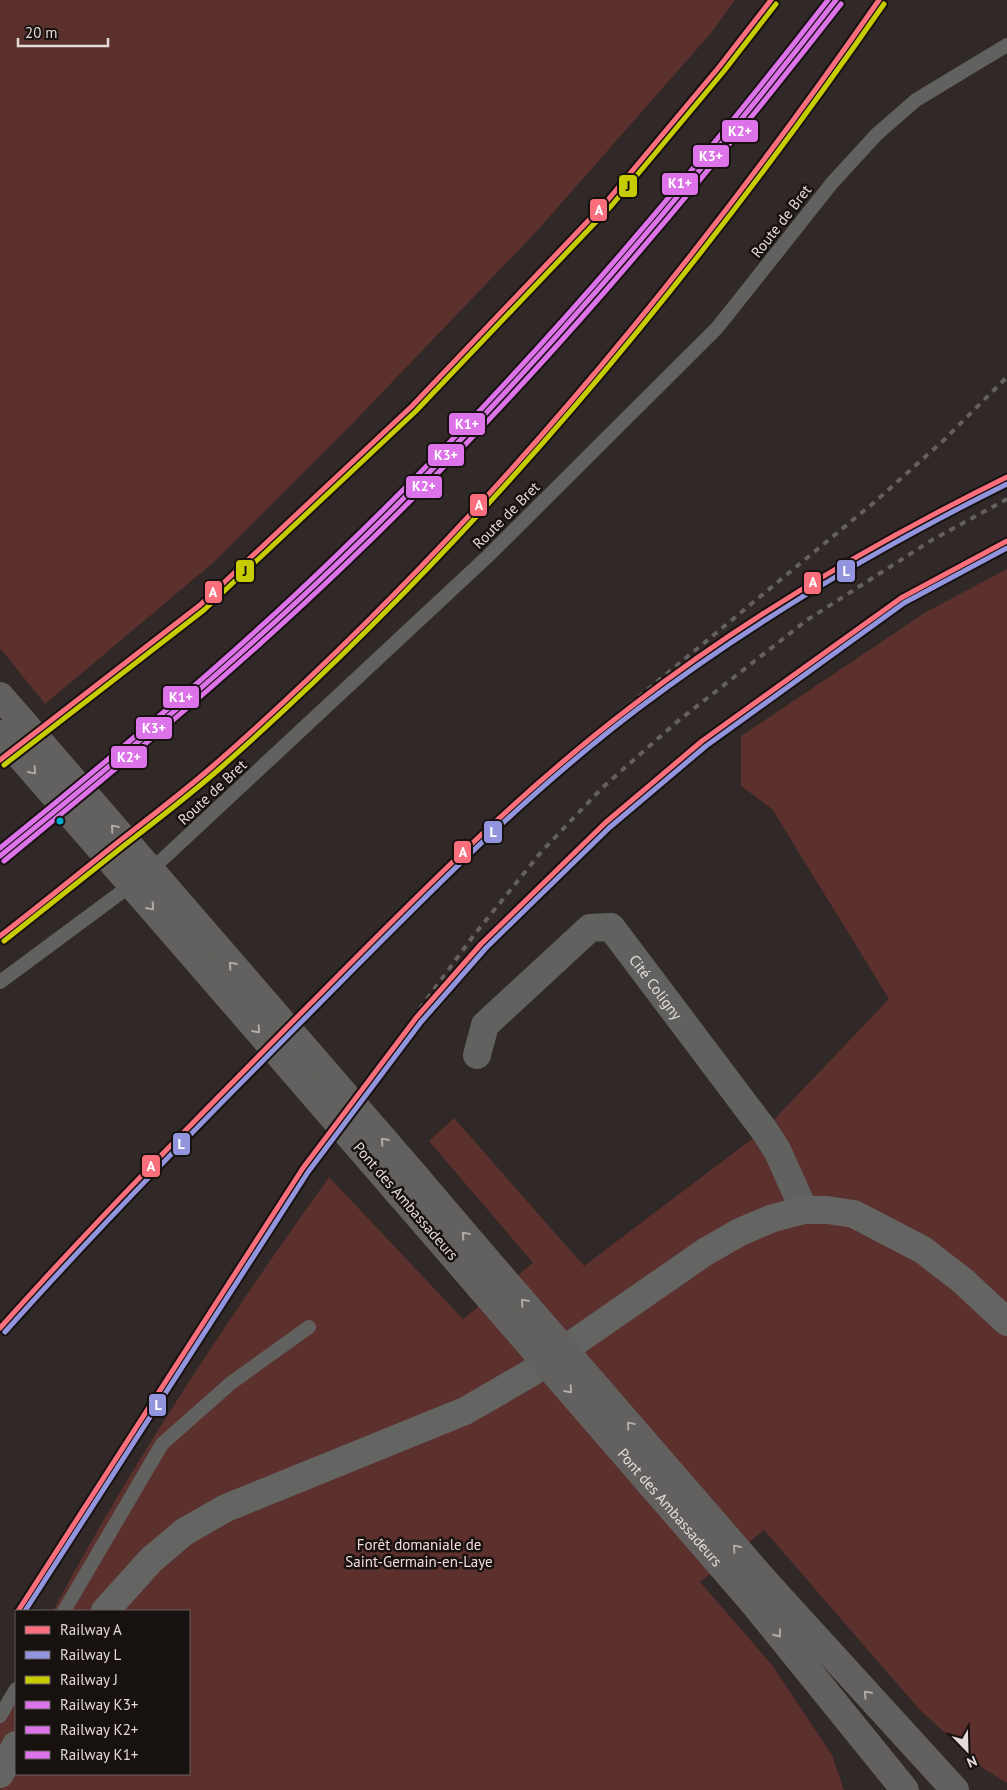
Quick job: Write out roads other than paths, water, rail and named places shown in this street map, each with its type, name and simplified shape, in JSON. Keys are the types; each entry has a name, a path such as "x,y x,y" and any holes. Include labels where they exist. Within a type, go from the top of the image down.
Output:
{"main road":[{"name":"Pont des Ambassadeurs","path":"0,696 7,728 489,1279 759,1592"},
{"path":"759,1592 805,1668 875,1772 882,1790"},
{"path":"759,1592 967,1790"},
{"path":"805,1668 904,1790"},
{"path":"901,1729 955,1790"}],"street":[{"name":"Cité Coligny","path":"477,1055 485,1025 590,928 611,927 764,1130 777,1150 804,1210"},
{"path":"106,1610 151,1560 184,1532 226,1508 465,1411 528,1374 705,1252 740,1232 773,1218 804,1210 827,1210 854,1214 923,1250 964,1281 1007,1322"},
{"path":"0,1774 15,1747"}],"lane":[{"name":"Route de Bret","path":"0,982 150,871 488,556 717,328 832,183 877,134 916,100 1007,44"},
{"path":"65,1610 162,1444 231,1384 309,1327"},
{"path":"0,1716 15,1691"}],"railway":[{"path":"583,743 877,500 945,439 1007,377"},
{"path":"363,1086 474,935 542,851 603,787 678,721 807,620 932,540 1007,499"}],"rail line":[{"name":"A","path":"0,760 200,605 412,406 607,201 719,67 771,0"},
{"name":"K1+","path":"0,848 215,668 298,593 404,489 531,355 654,216 828,0"},
{"name":"K3+","path":"0,856 131,748 259,637 408,494 473,427 599,289 660,218 836,0"},
{"name":"A","path":"0,936 213,766 307,680 398,591 485,498 651,306 729,206 879,0"},
{"name":"J","path":"4,765 204,610 416,411 612,205 724,71 776,4"},
{"name":"K2+","path":"4,861 221,679 305,603 413,499 478,432 604,293 665,222 841,4"},
{"name":"J","path":"4,941 217,771 311,685 402,595 489,503 574,407 655,310 734,210 884,4"},
{"name":"A","path":"0,1328 191,1125 386,927 506,812 589,740 676,673 767,611 861,554 1007,477"},
{"name":"L","path":"5,1332 122,1206 398,924 475,849 555,776 639,708 727,645 864,560 1007,484"},
{"name":"A","path":"19,1610 303,1168 416,1018 481,944 605,823 702,741 901,598 1007,541"},
{"name":"L","path":"26,1610 308,1172 421,1022 486,948 609,828 706,746 904,603 1007,548"}],"park label":[{"name":"Forêt domaniale de Saint-Germain-en-Laye","path":"419,1552"}]}
